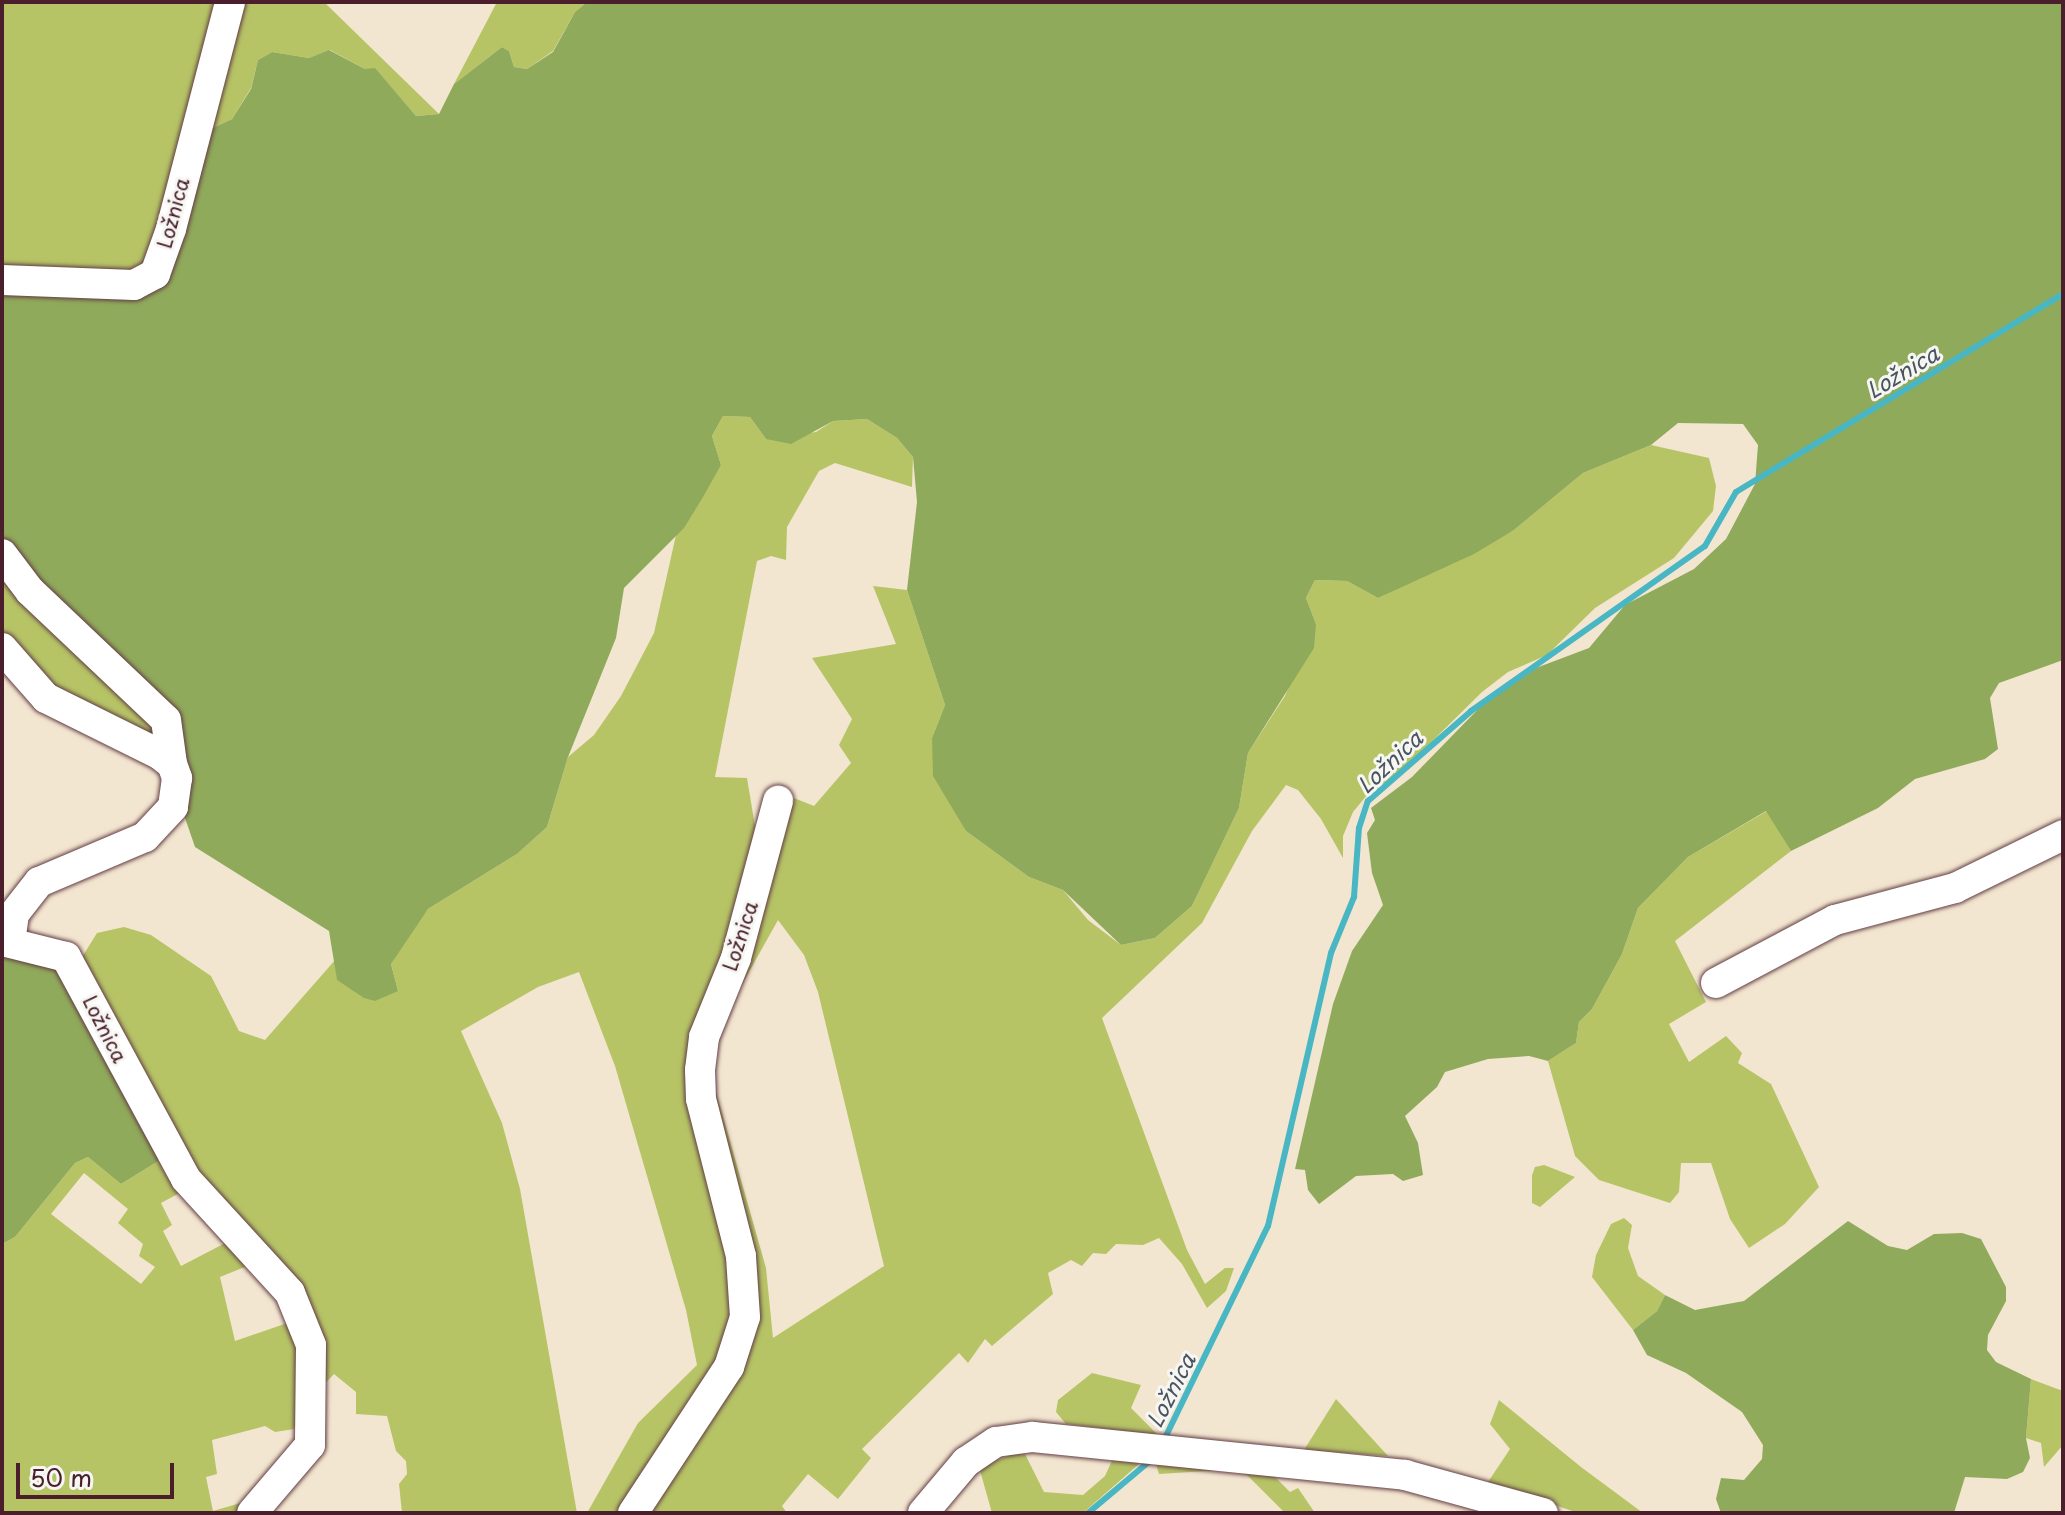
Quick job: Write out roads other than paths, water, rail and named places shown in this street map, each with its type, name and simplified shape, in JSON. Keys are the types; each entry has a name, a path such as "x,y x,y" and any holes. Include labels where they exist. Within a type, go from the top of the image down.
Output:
{"street":[{"name":"Ložnica","path":"2,280 134,285 155,274 171,229 230,2"},
{"name":"Ložnica","path":"2,554 30,591 166,720 176,795 161,824 145,837 39,882 14,914 6,941 66,957 186,1179 290,1293 311,1345 310,1445 252,1513"},
{"path":"2,648 46,698 172,764"},
{"name":"Ložnica","path":"633,1513 729,1367 745,1317 741,1256 706,1124 700,1070 704,1037 736,958 778,801"},
{"path":"1716,983 1835,920 1955,888 2063,835"},
{"path":"923,1513 966,1462 996,1442 1033,1437 1102,1440 1199,1454 1405,1475 1543,1513"}],"waterway":[{"name":"Ložnica","path":"1164,1440 1268,1226 1331,953 1354,897 1359,828 1368,801 1471,711 1705,546 1736,492 2063,294"},
{"name":"Ložnica","path":"1088,1513 1151,1460"}]}
